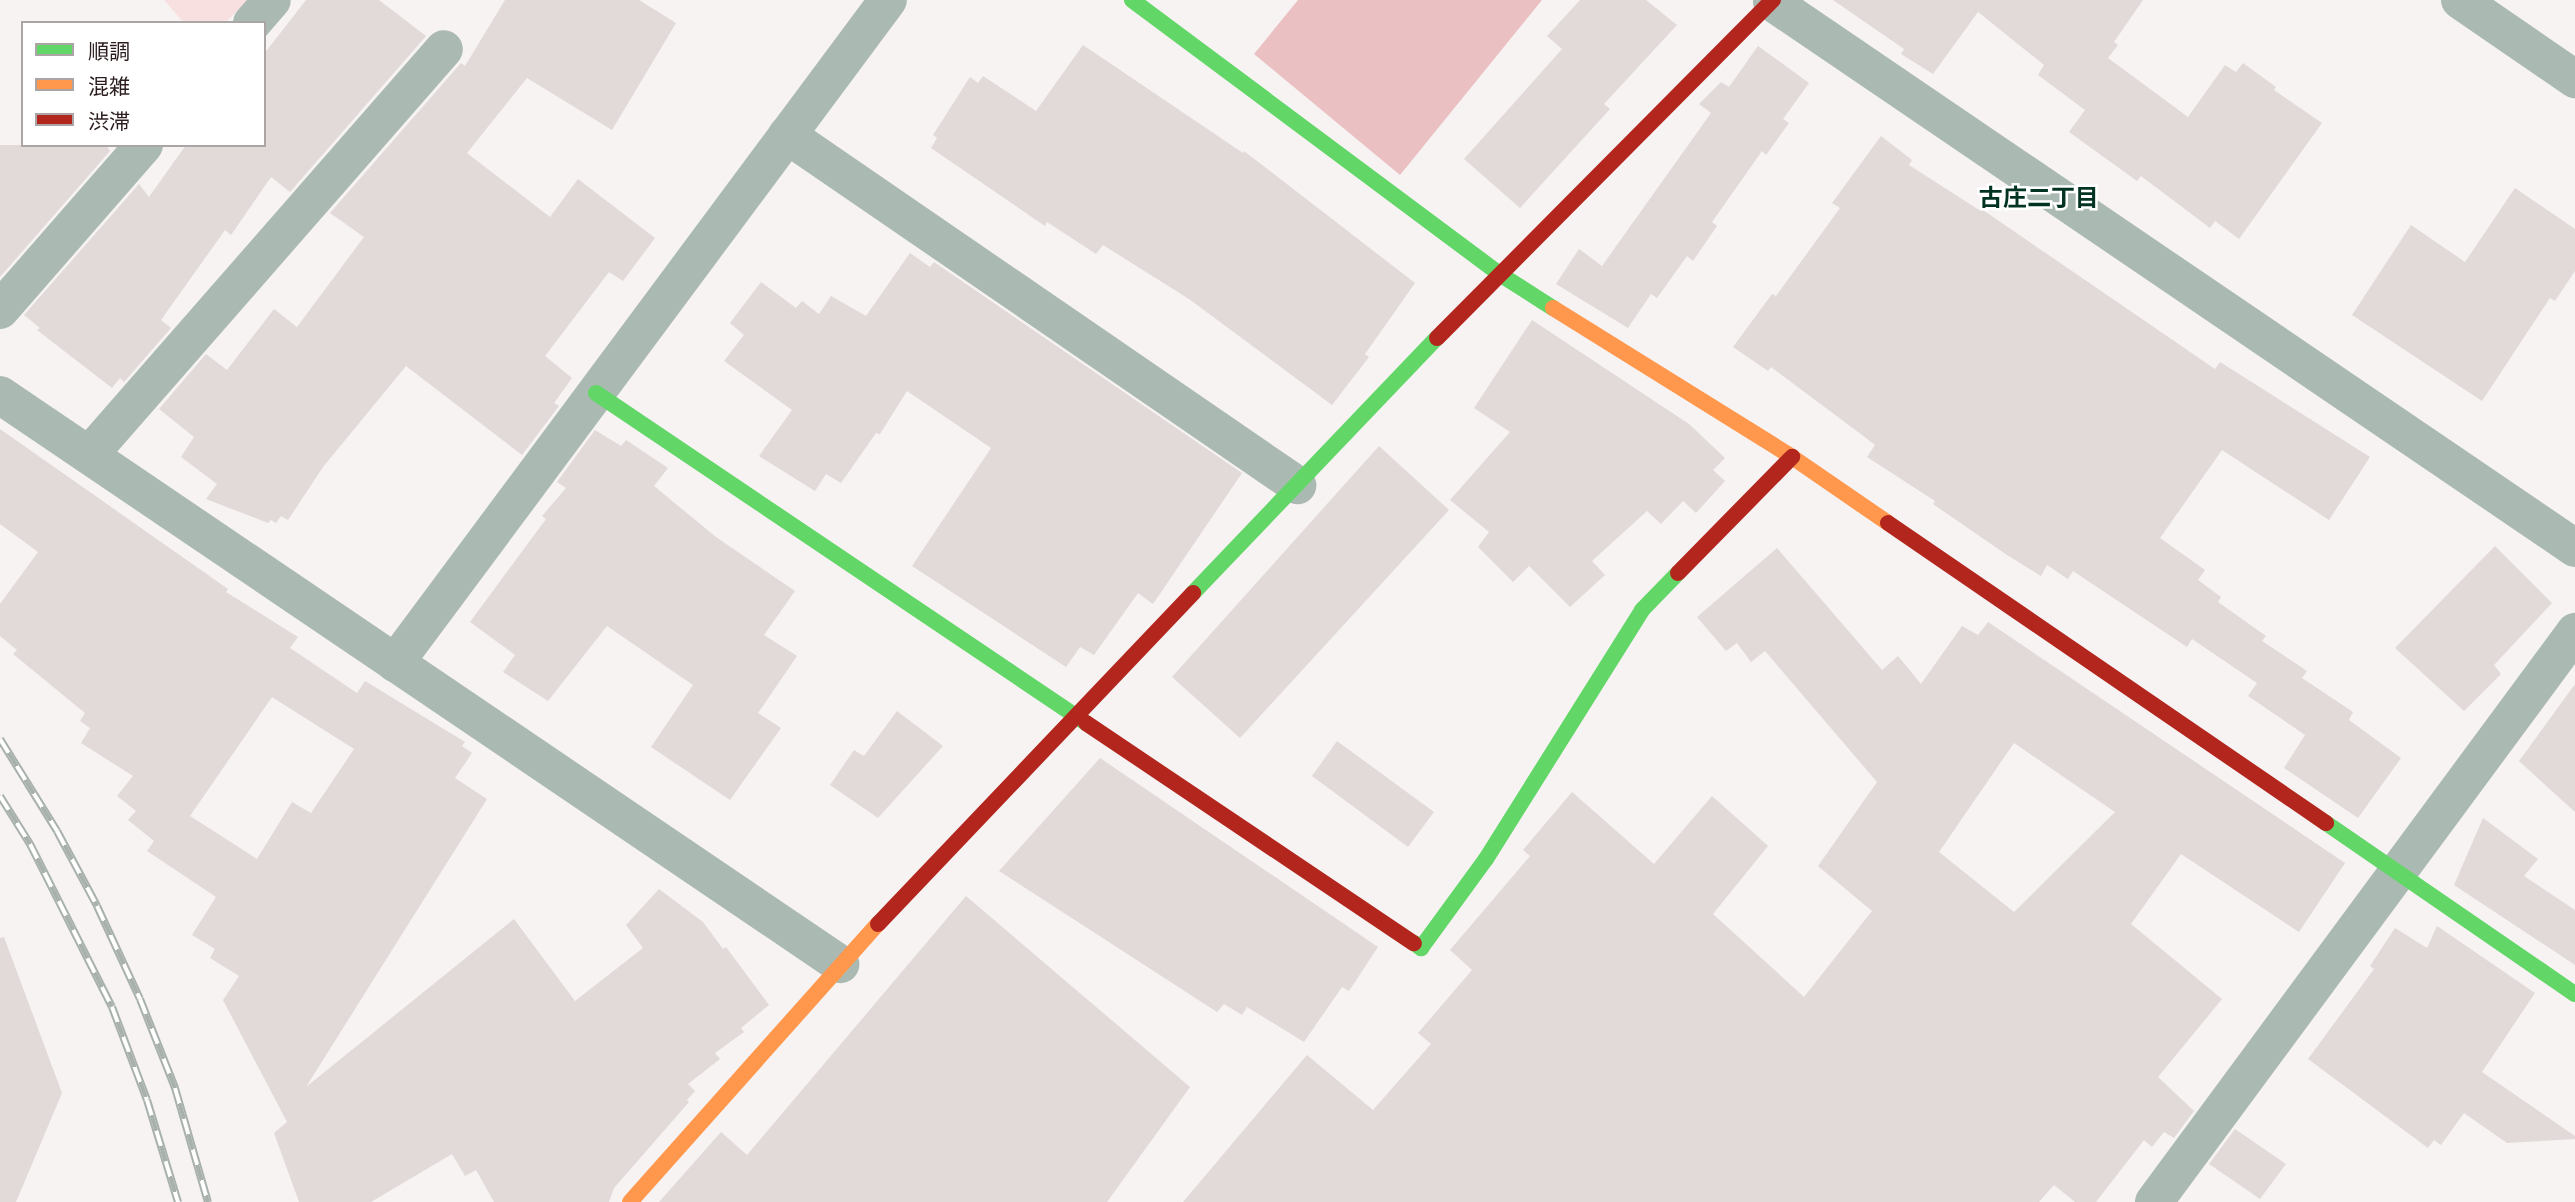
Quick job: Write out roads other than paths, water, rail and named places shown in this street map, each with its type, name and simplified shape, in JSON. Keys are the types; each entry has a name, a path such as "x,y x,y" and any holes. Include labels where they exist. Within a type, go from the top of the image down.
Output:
{"street":[{"path":"254,21 272,0"},
{"path":"395,663 888,0"},
{"path":"1132,0 1498,273 1792,457 2396,874 2575,994"},
{"path":"2460,0 2575,79"},
{"path":"629,1202 840,964 1498,273 1772,1 2575,548"},
{"path":"89,455 444,49"},
{"path":"788,135 1297,485"},
{"path":"0,310 143,147"},
{"path":"596,393 1421,948 1486,859 1642,610 1792,457"},
{"path":"0,395 840,964"},
{"path":"2154,1202 2575,632"}],"railway":[{"path":"0,739 57,831 97,906 140,999 175,1088 208,1202"},
{"path":"0,796 30,844 112,1007 147,1100 178,1202"}],"district":[{"name":"古庄二丁目","path":"2039,198"}]}
